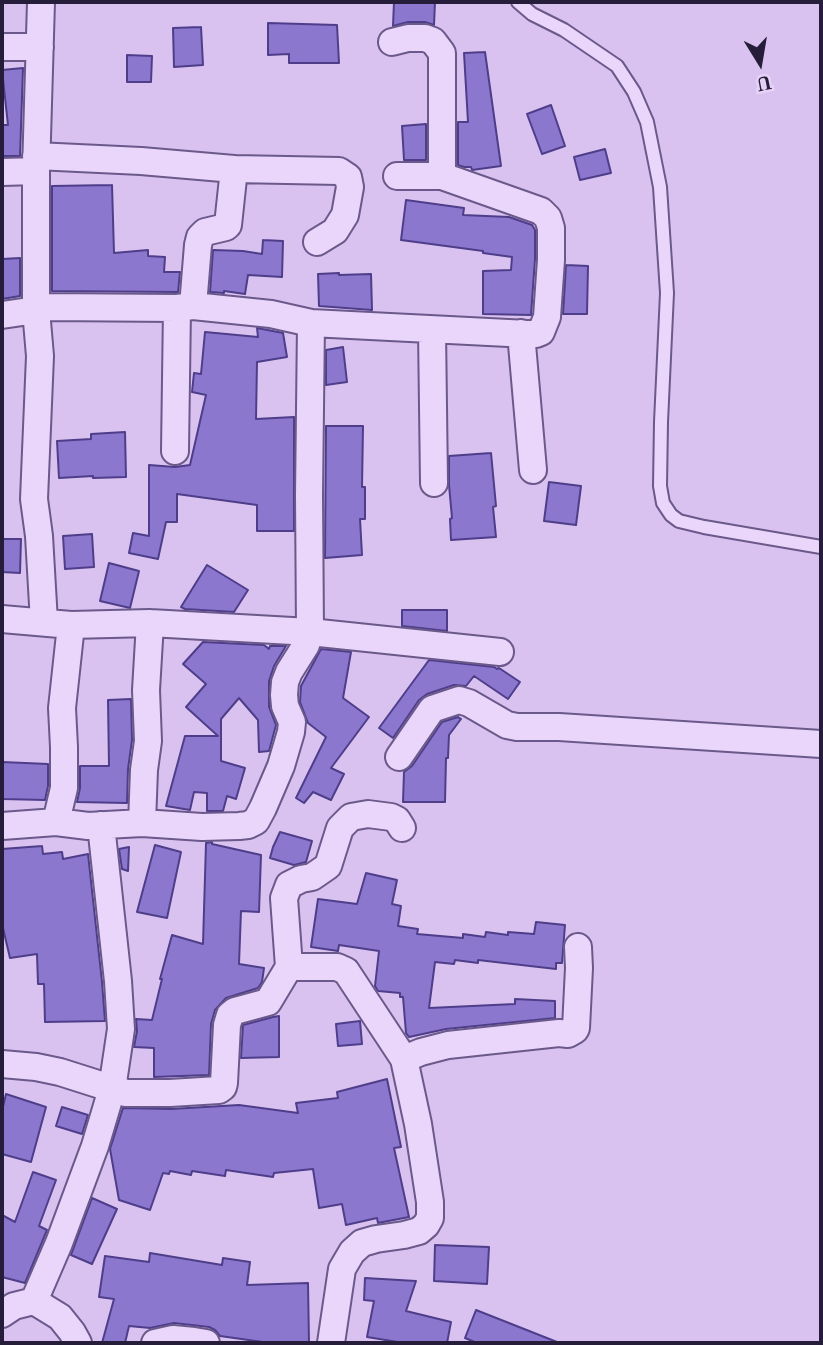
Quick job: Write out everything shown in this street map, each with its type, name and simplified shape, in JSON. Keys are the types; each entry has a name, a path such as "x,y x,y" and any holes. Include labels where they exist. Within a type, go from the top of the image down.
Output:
{"street":[{"path":"41,2 36,164 36,310 40,356 34,499 44,622"},
{"path":"392,42 425,38 433,41 442,53 442,176"},
{"path":"2,47 40,47"},
{"path":"2,172 36,164 141,161 234,169 339,171 348,177 350,187 345,215 335,231 317,242"},
{"path":"174,451 185,307 198,245 205,232 228,225 234,169"},
{"path":"2,314 47,307 185,307 271,314 311,323 432,330 541,332 547,317 551,260 551,228 548,218 541,211 442,176 397,176"},
{"path":"2,826 56,822 202,827 248,825 256,821 281,766 291,732 292,722 285,706 285,682 306,645 310,632 311,323"},
{"path":"432,330 434,483"},
{"path":"521,333 533,470"},
{"path":"2,619 71,625 150,623 310,632 500,652"},
{"path":"142,823 148,741 146,690 150,623"},
{"path":"56,822 64,788 62,708 71,625"},
{"path":"398,757 432,709 458,700 469,703 507,725 517,727 559,727 821,744"},
{"path":"2,1064 60,1072 125,1093 219,1090 224,1083 230,1015 268,1002 289,967 284,898 289,885 312,877 327,866 340,828 351,817 368,814 390,817 397,820 402,828"},
{"path":"34,1301 60,1242 95,1146 112,1089 121,1029 101,825"},
{"path":"404,1059 448,1045 572,1032 576,1028 578,947"},
{"path":"289,967 337,967 346,971 404,1059 418,1124 430,1202 430,1217 426,1225 418,1231 362,1243 352,1252 342,1269 331,1343"},
{"path":"2,1314 14,1306 34,1301 60,1317 79,1343"},
{"path":"156,1343 173,1339 206,1343"}],"lane":[{"path":"518,2 532,14 564,30 617,66 634,92 647,122 660,187 667,293 661,422 660,486 663,503 679,521 821,547"}],"building":[{"path":"394,2 435,2 434,25 408,22 393,26"},
{"path":"268,23 337,25 339,63 289,63 289,54 268,55"},
{"path":"201,27 203,65 174,67 173,28"},
{"path":"485,52 501,166 472,170 471,167 458,165 458,122 468,122 464,53"},
{"path":"127,55 152,56 151,82 127,82"},
{"path":"23,68 20,156 2,156 2,125 8,125 2,70"},
{"path":"551,105 565,146 542,154 527,114"},
{"path":"426,124 426,160 404,160 402,126"},
{"path":"605,149 611,173 580,180 574,157"},
{"path":"112,185 114,253 148,250 148,256 165,257 164,272 180,272 178,292 52,291 52,186"},
{"path":"406,200 464,208 463,215 509,217 532,225 535,230 535,259 531,315 483,314 483,271 511,270 512,257 401,240"},
{"path":"263,240 283,241 282,277 248,275 245,294 210,292 213,250 262,254"},
{"path":"20,258 20,296 2,299 2,259"},
{"path":"566,265 588,266 587,314 563,314"},
{"path":"318,274 371,274 372,310 319,306"},
{"path":"257,328 283,333 287,357 257,362 256,419 294,417 294,531 257,531 257,505 177,494 177,522 166,522 158,559 129,553 133,533 149,536 149,465 190,465 206,395 192,392 194,373 201,374 205,332 258,337"},
{"path":"343,347 347,382 326,385 326,350"},
{"path":"326,426 363,426 362,487 365,487 365,519 360,519 362,555 325,558"},
{"path":"125,432 126,477 59,478 57,441 91,439 91,434"},
{"path":"491,453 496,537 451,540 449,456"},
{"path":"549,482 581,486 576,525 544,521"},
{"path":"92,534 94,567 65,569 63,536"},
{"path":"2,539 21,539 20,573 2,572"},
{"path":"109,563 139,571 130,608 100,601"},
{"path":"207,565 248,590 234,612 181,607"},
{"path":"402,610 447,610 447,631 402,626"},
{"path":"203,642 264,645 269,649 270,646 286,646 269,681 269,707 276,725 269,751 259,752 258,720 239,698 221,719 221,761 245,768 236,799 227,796 223,811 207,811 207,793 194,792 190,810 166,806 185,736 218,736 186,707 206,684 183,664"},
{"path":"321,649 351,652 343,698 369,717 331,768 344,774 331,800 313,792 304,803 296,798 326,737 308,723 300,702 301,686"},
{"path":"429,660 499,668 520,682 508,699 474,676 466,686 454,685 427,694 419,700 393,738 379,728"},
{"path":"131,699 132,740 127,803 77,802 80,766 109,766 108,700"},
{"path":"458,717 461,719 449,735 445,802 403,802 404,772 412,766 442,722"},
{"path":"2,762 48,764 45,800 2,799"},
{"path":"280,832 312,841 306,862 294,865 270,858"},
{"path":"212,842 261,855 259,912 241,911 239,964 264,968 262,982 258,988 226,998 215,1010 211,1024 209,1075 154,1077 154,1048 134,1047 136,1019 152,1020 172,935 203,944 206,843"},
{"path":"155,845 181,852 167,918 137,912"},
{"path":"42,846 43,854 62,852 63,859 88,854 105,1021 45,1022 44,984 38,984 37,954 10,958 2,924 2,849"},
{"path":"129,847 128,871 122,869 119,849"},
{"path":"366,873 397,880 392,904 401,906 398,926 418,929 417,934 485,937 486,932 534,934 536,922 565,925 562,963 556,963 556,969 478,960 478,963 455,960 454,964 435,962 429,1008 515,1004 515,999 555,1001 555,1018 446,1029 409,1037 406,1033 403,997 400,997 400,993 378,991 375,986 379,951 339,945 338,951 311,947 318,899 357,904"},
{"path":"279,1016 279,1057 241,1058 243,1025"},
{"path":"360,1021 362,1044 338,1046 336,1024"},
{"path":"387,1079 401,1147 394,1148 409,1217 378,1223 377,1218 346,1225 342,1204 319,1208 313,1169 274,1173 273,1177 226,1170 225,1176 170,1171 169,1174 163,1173 150,1210 119,1200 110,1149 123,1108 171,1109 239,1105 298,1113 296,1103 338,1098 337,1092"},
{"path":"6,1094 46,1107 31,1162 2,1154 2,1111"},
{"path":"62,1107 88,1115 82,1134 56,1126"},
{"path":"33,1172 56,1180 39,1226 47,1230 25,1283 2,1277 2,1215 15,1222"},
{"path":"92,1198 117,1209 92,1264 71,1255"},
{"path":"435,1245 489,1247 487,1284 434,1281"},
{"path":"150,1253 222,1265 223,1258 250,1262 247,1285 308,1283 309,1343 270,1343 220,1336 209,1327 174,1323 150,1328 129,1326 125,1343 102,1343 114,1299 99,1297 105,1256 149,1262"},
{"path":"365,1278 416,1281 406,1311 451,1322 447,1343 404,1343 367,1337 374,1301 364,1300"},
{"path":"476,1310 557,1343 477,1343 465,1338"}]}
